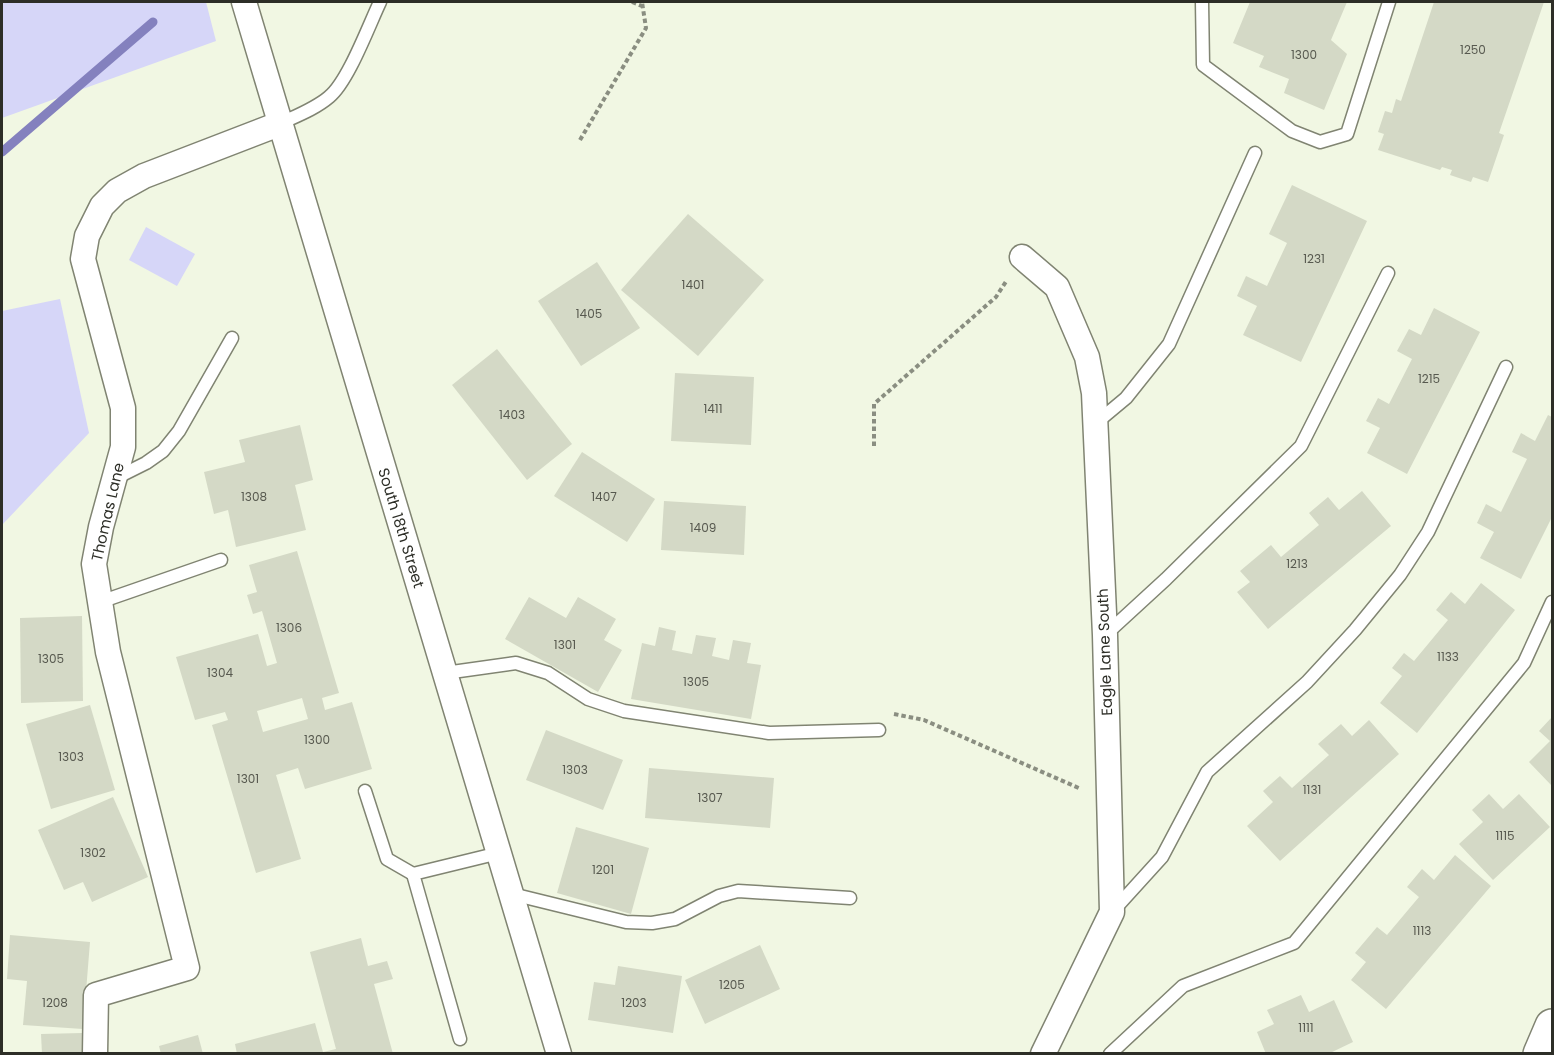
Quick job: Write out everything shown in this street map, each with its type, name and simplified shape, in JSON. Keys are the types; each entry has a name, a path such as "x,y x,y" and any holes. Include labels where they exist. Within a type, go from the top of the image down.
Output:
{"street":[{"name":"South 18th Street","path":"244,2 559,1053"},
{"name":"Thomas Lane","path":"95,1053 96,995 187,968 108,652 94,564 101,526 123,447 123,408 84,260 87,236 102,206 117,191 144,177 279,124"},
{"name":"Eagle Lane South","path":"1022,257 1057,287 1088,357 1096,423 1105,636 1112,912 1043,1053"},
{"path":"1540,1053 1552,1026"}],"lane":[{"path":"279,124 320,104 341,85 380,2"},
{"path":"1202,2 1203,65 1292,131 1320,142 1347,134 1389,2"},
{"path":"1096,423 1126,398 1169,344 1256,153"},
{"path":"1105,636 1301,446 1388,273"},
{"path":"113,480 163,452 179,431 232,338"},
{"path":"1112,912 1162,857 1207,772 1307,682 1400,576 1428,532 1506,368"},
{"path":"100,602 221,560"},
{"path":"1110,1053 1183,986 1294,943 1524,663 1552,602"},
{"path":"445,673 516,663 548,673 588,699 624,711 769,733 879,730"},
{"path":"365,791 387,859 413,874 499,853"},
{"path":"413,874 460,1039"},
{"path":"512,894 626,922 652,923 675,919 719,897 738,891 850,898"}],"path":[{"path":"580,140 646,28 642,4 632,2"},
{"path":"874,446 874,404 996,297 1022,257"},
{"path":"879,730 890,713 924,720 1109,802"}],"shaded area":[{"path":"2,2 206,2 216,41 2,118"},
{"path":"146,227 195,254 177,286 129,260"},
{"path":"60,299 89,433 2,525 2,311"}],"building":[{"path":"1250,2 1347,2 1331,40 1347,54 1324,110 1284,93 1289,79 1259,67 1264,56 1233,43"},
{"path":"1434,2 1544,2 1499,133 1504,135 1488,182 1473,177 1471,182 1450,175 1452,170 1442,167 1440,170 1378,150 1384,134 1378,132 1385,111 1392,113 1396,99 1401,101"},
{"path":"1292,185 1367,221 1301,362 1243,335 1257,306 1237,296 1246,276 1267,286 1287,243 1269,234"},
{"path":"688,214 764,280 698,356 621,290"},
{"path":"597,262 640,328 581,366 538,301"},
{"path":"1434,308 1480,332 1407,474 1367,453 1380,428 1366,421 1378,398 1389,404 1412,359 1397,351 1409,329 1421,335"},
{"path":"497,349 572,444 527,480 452,385"},
{"path":"675,373 754,377 751,445 671,441"},
{"path":"1548,415 1552,417 1552,517 1521,579 1480,558 1494,532 1477,523 1486,504 1501,512 1527,459 1512,452 1521,433 1535,441"},
{"path":"300,425 313,480 295,485 306,530 236,547 228,510 214,514 204,472 245,462 239,440"},
{"path":"582,452 655,499 627,542 554,496"},
{"path":"1362,491 1391,526 1268,629 1237,592 1250,582 1240,571 1271,545 1281,557 1319,525 1309,513 1328,497 1339,510"},
{"path":"664,501 746,506 744,555 661,550"},
{"path":"297,551 339,693 322,698 325,710 352,702 372,769 305,789 298,768 276,775 301,859 256,873 212,725 228,720 225,712 195,720 176,657 258,634 267,666 277,663 262,611 253,614 247,595 257,592 249,565","holes":["302,698 308,719 263,732 257,711"]},
{"path":"1481,583 1515,610 1417,733 1380,703 1402,676 1392,668 1404,653 1414,661 1448,620 1436,610 1451,592 1465,604"},
{"path":"529,597 566,618 578,597 616,619 604,640 622,650 598,692 505,639"},
{"path":"82,616 83,701 21,703 20,618"},
{"path":"659,627 676,631 672,650 692,654 696,635 716,638 712,656 729,660 733,640 751,643 747,663 761,665 751,719 631,699 642,643 655,646"},
{"path":"90,705 115,790 51,809 26,724"},
{"path":"1552,717 1552,786 1529,762 1550,741 1539,731"},
{"path":"1369,720 1399,754 1280,861 1247,826 1273,802 1263,791 1280,776 1292,788 1329,755 1318,744 1341,724 1352,736"},
{"path":"546,730 623,760 603,810 526,780"},
{"path":"649,768 774,778 770,828 645,818"},
{"path":"1489,794 1503,809 1519,794 1550,827 1493,880 1459,844 1483,822 1472,810"},
{"path":"113,797 148,877 92,902 83,882 64,890 38,830"},
{"path":"576,827 649,848 631,914 557,893"},
{"path":"1455,855 1491,886 1386,1009 1351,980 1366,962 1355,953 1377,927 1387,935 1419,897 1407,887 1422,869 1434,880"},
{"path":"10,935 90,942 83,1029 23,1025 27,981 7,979"},
{"path":"361,938 368,966 387,961 393,979 374,984 393,1054 237,1054 235,1044 315,1023 323,1052 336,1049 310,952"},
{"path":"760,945 780,989 705,1024 685,980"},
{"path":"618,966 682,976 673,1033 588,1020 594,982 615,985"},
{"path":"1301,995 1309,1012 1334,1000 1353,1042 1328,1054 1266,1054 1257,1032 1274,1024 1267,1010"},
{"path":"82,1033 82,1054 42,1054 41,1034"},
{"path":"198,1035 203,1054 161,1054 159,1046"}],"waterway":[{"path":"2,152 153,22"}]}
